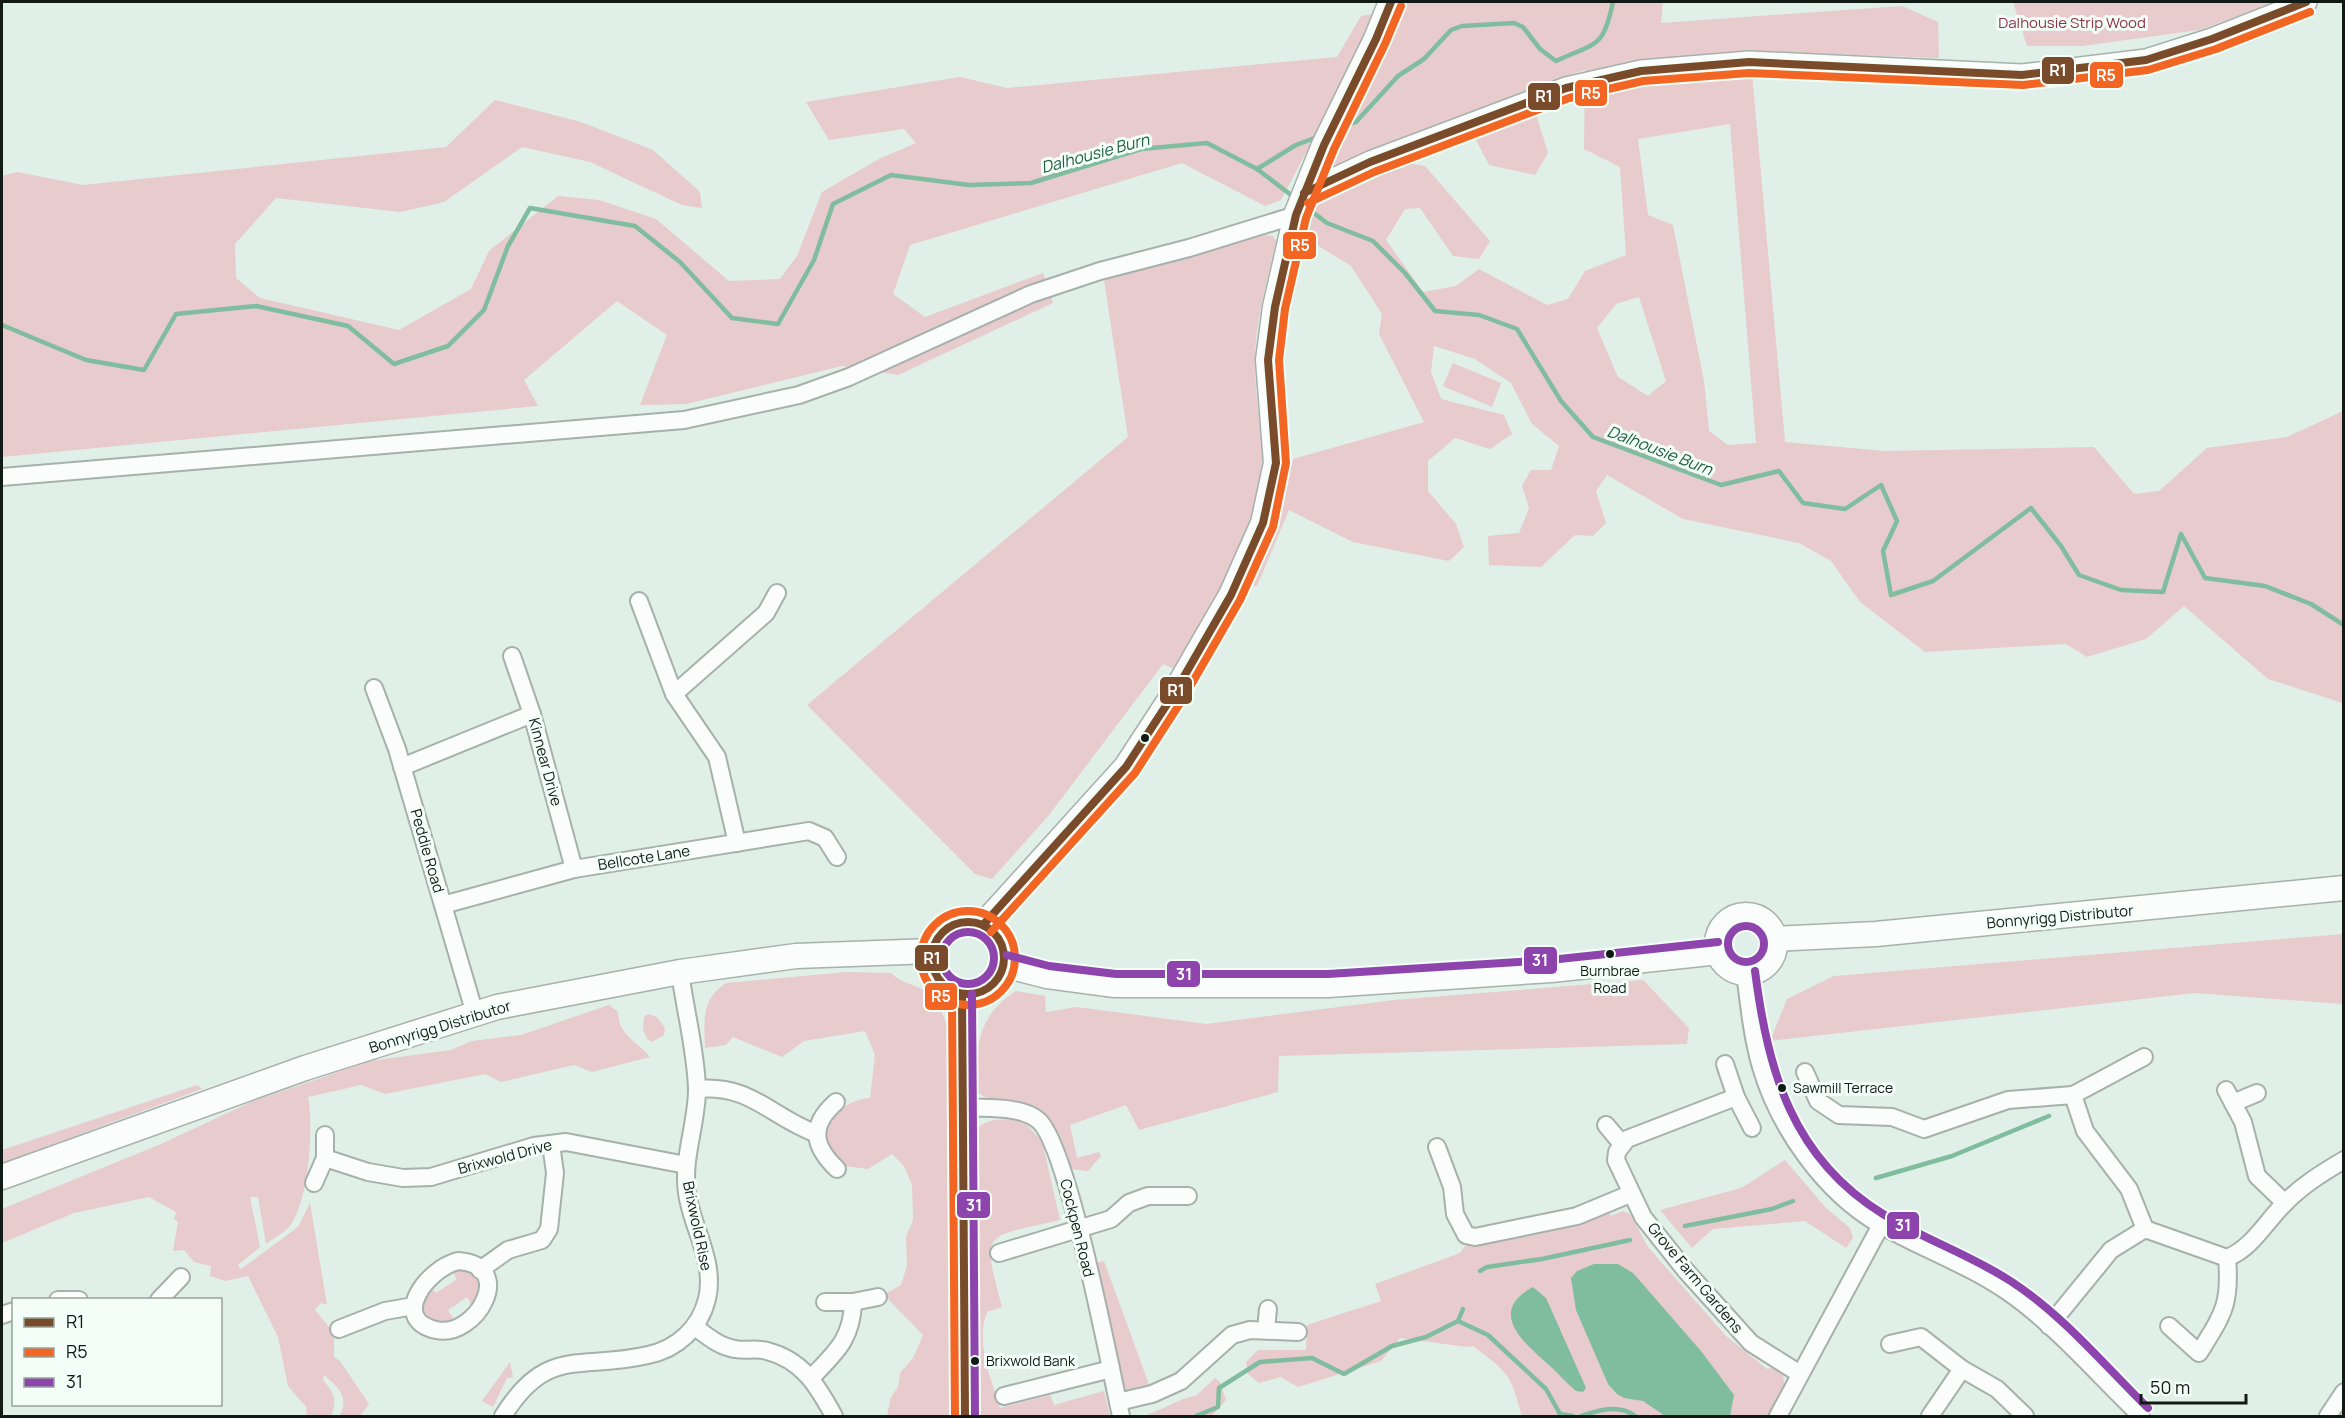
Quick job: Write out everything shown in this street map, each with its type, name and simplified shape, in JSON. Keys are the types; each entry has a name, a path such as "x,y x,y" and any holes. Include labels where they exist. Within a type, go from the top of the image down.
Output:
{"main road":[{"path":"983,925 1126,767 1175,692 1231,595 1263,523 1276,463 1268,360 1275,307 1300,204 1330,132 1376,39 1391,2"},
{"name":"Bonnyrigg Distributor","path":"1775,939 1900,932 2343,888"},
{"path":"1739,915 1761,919 1769,926 1775,939 1770,962 1756,971 1733,970 1719,952 1718,937 1722,927 1739,915"},
{"path":"962,922 983,925 1000,942 1004,965 1000,976 987,989 973,994 962,994 952,992 938,979 931,961 932,951 942,932 951,926 962,922"},
{"name":"Bonnyrigg Distributor","path":"2,1178 305,1068 497,1007 680,972 796,956 932,951"},
{"path":"1004,965 1047,976 1114,985 1328,986 1551,970 1719,952"},
{"path":"962,994 965,1416"}],"street":[{"path":"2,477 684,420 799,395 849,377 1031,294 1100,271 1189,248 1300,204 1370,162 1566,88 1641,71 1749,62 2022,75 2146,60 2212,39 2307,2"},
{"path":"674,694 766,613 777,593"},
{"path":"639,601 674,694 717,757 737,843"},
{"name":"Kinnear Drive","path":"512,656 532,714 574,869"},
{"name":"Peddie Road","path":"374,688 402,767 475,1014"},
{"path":"402,767 532,714"},
{"name":"Bellcote Lane","path":"443,905 574,869 809,831 825,838 837,856"},
{"name":"Brixwold Rise","path":"503,1416 522,1389 550,1368 648,1355 674,1345 695,1327 707,1299 709,1276 701,1238 687,1194 686,1165 697,1089 680,972"},
{"path":"1745,972 1761,1067 1782,1115 1802,1149 1828,1181 1853,1206 1881,1225 1971,1269 2009,1293 2049,1326 2141,1416"},
{"path":"1805,1072 1818,1101 1839,1115 1892,1117 1924,1129 2008,1100 2073,1095 2144,1057"},
{"path":"1725,1064 1736,1097 1752,1128"},
{"path":"697,1089 736,1091 757,1100 793,1125 817,1134"},
{"path":"2257,1093 2229,1097 2243,1122 2257,1176 2285,1203"},
{"path":"2073,1095 2085,1131 2129,1190 2145,1229 2227,1258 2242,1252 2285,1203 2313,1178 2343,1160"},
{"path":"1606,1125 1622,1144 1627,1139 1736,1097"},
{"path":"836,1102 827,1110 817,1134 823,1156 837,1169"},
{"name":"Cockpen Road","path":"963,1107 1023,1111 1039,1121 1051,1137 1078,1229 1120,1409"},
{"path":"314,1183 325,1158 325,1135"},
{"name":"Brixwold Drive","path":"325,1158 368,1172 403,1178 431,1177 480,1161 566,1142 686,1165"},
{"path":"480,1270 508,1250 542,1240 549,1230 555,1180 551,1144"},
{"name":"Grove Farm Gardens","path":"1622,1144 1616,1160 1630,1194 1643,1217 1738,1331 1751,1343 1800,1374"},
{"path":"1437,1147 1452,1187 1459,1225 1466,1235 1475,1237 1577,1216 1630,1194"},
{"path":"999,1253 1111,1219 1129,1203 1148,1196 1188,1196"},
{"path":"1778,1416 1881,1225"},
{"path":"2049,1326 2111,1250 2145,1229"},
{"path":"2169,1326 2199,1353 2224,1312 2230,1289 2227,1258"},
{"path":"466,1262 480,1270 488,1284 487,1300 477,1313 457,1326 442,1331 427,1327 417,1315 414,1305 416,1294 421,1286 448,1264 466,1262"},
{"path":"160,1298 182,1277"},
{"path":"825,1302 853,1302 878,1298"},
{"path":"812,1377 839,1349 847,1336 852,1321 853,1302"},
{"path":"339,1329 385,1311 414,1305"},
{"path":"1266,1329 1268,1309"},
{"path":"695,1327 724,1346 773,1353 812,1377 834,1416"},
{"path":"1120,1409 1181,1381 1232,1335 1266,1329 1298,1332"},
{"path":"1890,1344 1921,1337 1962,1369 1997,1389 2025,1416"},
{"path":"1004,1396 1111,1369"},
{"path":"1930,1416 1962,1369"},
{"path":"2328,1416 2343,1392"}],"green space":[{"path":"1403,2 1663,2 1661,23 1902,6 1938,22 1939,58 1750,51 1785,442 1884,451 2094,447 2134,494 2159,491 2207,448 2287,437 2343,411 2343,703 2268,679 2184,606 2146,639 2087,657 2066,644 1925,652 1860,602 1831,561 1799,543 1683,519 1607,475 1596,491 1606,523 1593,536 1575,535 1541,567 1489,565 1488,536 1519,533 1529,508 1522,486 1531,470 1551,470 1559,446 1532,424 1511,383 1475,359 1434,346 1431,372 1441,399 1504,415 1512,434 1490,449 1455,438 1428,461 1428,491 1456,524 1464,547 1449,561 1353,542 1289,510 1257,586 1242,586 1284,491 1293,459 1424,422 1379,334 1382,314 1351,266 1307,239 1311,199 1388,160 1425,166 1490,241 1479,259 1453,256 1420,208 1405,209 1386,240 1423,292 1456,286 1479,269 1547,305 1568,299 1585,271 1626,255 1620,167 1584,149 1585,70 1528,88 1548,153 1535,175 1489,165 1463,115 1329,173 1322,169 1393,33","holes":["1730,124 1756,443 1728,445 1709,431 1704,381 1673,225 1648,215 1638,139","1639,297 1666,381 1648,396 1618,377 1597,328 1616,304"]},
{"name":"Dalhousie Strip Wood","path":"2013,2 2277,2 2199,30 2082,46 2027,46"},
{"path":"1373,14 1374,24 1281,200 1265,206 1182,163 910,245 893,294 925,317 1043,273 1053,303 898,375 842,366 686,404 640,405 667,335 617,301 524,380 538,406 2,457 2,176 17,172 83,185 446,147 495,100 581,122 653,150 700,192 702,208 682,205 590,162 522,147 444,202 401,212 276,198 235,244 236,278 260,298 399,330 471,289 489,251 558,196 599,200 656,219 729,281 780,279 797,256 822,192 879,159 916,143 904,129 829,140 806,102 960,77 1007,88 1337,57 1361,16"},
{"path":"1265,235 1273,236 1276,241 1256,338 1256,385 1262,442 1261,484 1256,508 1237,556 1174,669 1163,664 1049,815 992,879 975,874 807,705 1128,437 1104,280"},
{"path":"1453,363 1501,383 1492,407 1443,386"},
{"path":"2343,934 2343,1004 2195,993 1770,1041 1787,999 1834,976"},
{"path":"846,972 891,973 900,980 922,989 936,1002 957,1044 955,1378 949,1385 951,1416 887,1416 891,1397 898,1387 900,1373 913,1358 923,1335 887,1298 887,1293 901,1285 907,1266 906,1237 913,1220 912,1185 904,1166 892,1154 868,1169 844,1166 830,1150 826,1138 827,1129 836,1113 852,1102 870,1098 875,1055 865,1031 804,1041 782,1057 733,1037 726,1045 705,1048 705,1020 708,1004 718,989 726,983"},
{"path":"1643,980 1689,1028 1687,1044 1279,1056 1278,1092 1139,1130 1126,1105 1070,1125 1077,1158 1099,1152 1101,1156 1088,1171 1071,1169 1058,1133 1045,1115 1036,1108 1025,1103 988,1098 975,1090 976,1060 981,1034 993,1011 1016,991 1045,996 1046,1012 1077,1007 1206,1024 1394,1000"},
{"path":"609,1005 618,1012 625,1032 650,1057 592,1072 574,1065 501,1082 485,1074 385,1094 361,1085 308,1097 310,1145 305,1183 296,1216 289,1227 266,1244 258,1197 250,1197 260,1247 238,1265 241,1269 298,1227 310,1203 327,1305 321,1303 315,1310 334,1333 334,1357 340,1361 369,1404 360,1416 340,1416 343,1409 343,1398 334,1384 324,1375 323,1380 334,1397 331,1416 307,1416 306,1407 288,1386 278,1337 248,1276 226,1281 210,1276 211,1266 194,1262 184,1250 173,1251 178,1222 174,1219 176,1212 149,1197 74,1213 2,1243 2,1209 161,1144 251,1102 370,1061 451,1050 472,1041 521,1035"},
{"path":"648,1014 657,1017 665,1028 664,1035 652,1042 647,1039 643,1029 644,1017"},
{"path":"197,1085 202,1089 2,1163 2,1150"},
{"path":"1015,1119 1028,1126 1042,1141 1060,1220 1016,1230 994,1241 991,1263 1002,1307 987,1312 983,1336 983,1349 992,1385 1000,1408 1050,1395 1054,1405 1104,1391 1110,1416 980,1416 972,1264 971,1137 985,1123"},
{"path":"1785,1160 1826,1208 1850,1228 1853,1238 1846,1248 1805,1221 1713,1229 1692,1248 1660,1210 1741,1188"},
{"path":"1608,1211 1611,1216 1623,1211 1630,1214 1648,1247 1726,1336 1767,1369 1777,1366 1782,1373 1784,1385 1769,1416 1522,1416 1511,1382 1501,1369 1473,1346 1400,1338 1381,1361 1298,1387 1281,1377 1259,1383 1248,1374 1246,1362 1258,1350 1306,1350 1307,1325 1381,1301 1375,1284 1460,1253 1467,1243"},
{"path":"1104,1261 1151,1390 1120,1394 1089,1264"},
{"path":"459,1268 475,1275 482,1291 473,1307 467,1297 448,1310 454,1320 439,1322 431,1319 422,1307 423,1295 430,1286 436,1293 457,1279 452,1270"},
{"path":"510,1362 513,1377 507,1378 493,1407 482,1401"},
{"path":"1215,1378 1220,1382 1226,1400 1212,1416 1144,1416 1196,1396"}],"shaded area":[{"path":"1594,1264 1618,1264 1633,1273 1701,1351 1734,1395 1730,1416 1665,1416 1643,1401 1624,1398 1608,1384 1576,1310 1571,1278 1577,1271"},
{"path":"1533,1287 1546,1298 1586,1388 1583,1392 1576,1391 1569,1385 1529,1347 1514,1327 1511,1317 1512,1306 1519,1297"}],"waterway":[{"path":"1342,127 1356,122 1398,76 1424,59 1451,30 1462,26 1514,23 1523,27 1540,49 1556,61 1596,42 1606,28 1613,2"},
{"path":"1257,169 1296,145 1320,136"},
{"name":"Dalhousie Burn","path":"2,325 86,360 144,370 176,314 256,306 348,326 394,364 448,346 484,310 508,246 530,208 635,226 680,262 732,318 778,324 814,260 833,204 891,175 969,185 1031,183 1141,149 1207,143 1257,169 1295,198"},
{"name":"Dalhousie Burn","path":"1306,207 1327,223 1373,241 1405,273 1435,311 1479,315 1517,329 1561,401 1593,437 1721,485 1779,471 1803,503 1845,509 1881,485 1897,521 1883,551 1891,595 1933,581 2031,508 2061,546 2079,575 2121,590 2163,592 2181,534 2205,578 2265,586 2311,604 2344,625"},
{"path":"1876,1178 1952,1156 2049,1116"},
{"path":"1685,1226 1772,1209 1793,1201"},
{"path":"1480,1271 1487,1267 1542,1259 1630,1240"},
{"path":"1458,1321 1463,1309"},
{"path":"1196,1416 1218,1407 1219,1388 1260,1362 1312,1358 1344,1374 1392,1346 1426,1337 1458,1321 1488,1335 1546,1389 1560,1414 1573,1416"},
{"path":"1581,1416 1601,1410 1615,1409 1635,1416"}],"transit line":[{"name":"R1","path":"983,925 1126,767 1175,692 1231,595 1263,523 1276,463 1268,360 1275,307 1296,215 1324,145 1376,39 1391,2"},
{"name":"R1","path":"1304,193 1370,162 1566,88 1641,71 1749,62 2022,75 2146,60 2212,39 2306,2"},
{"name":"R5","path":"991,932 1135,773 1184,697 1240,600 1273,527 1286,463 1279,360 1285,309 1306,218 1334,149 1401,6"},
{"name":"R5","path":"1308,203 1374,172 1569,98 1643,81 1749,73 2023,85 2148,70 2216,49 2310,12"},
{"name":"R5","path":"968,911 986,915 1001,925 1011,940 1015,958 1011,976 1001,991 986,1001 968,1005 950,1001 935,991 925,976 921,958 925,940 935,925 950,915 968,911"},
{"name":"R1","path":"975,922 994,932 1002,944 1004,958 1002,972 994,984 982,992 961,994 942,984 934,972 932,951 942,932 954,924 975,922"},
{"name":"31","path":"1746,926 1759,931 1764,944 1759,957 1746,962 1733,957 1728,944 1733,931 1746,926"},
{"name":"31","path":"968,932 978,934 986,940 992,948 994,958 992,968 986,976 978,982 968,984 958,982 950,976 944,968 942,958 944,948 950,940 958,934 968,932"},
{"name":"31","path":"1007,955 1049,966 1116,974 1328,974 1550,960 1718,942"},
{"name":"31","path":"1755,971 1760,1008 1777,1077 1806,1139 1826,1166 1852,1192 1883,1214 1996,1272 2031,1295 2066,1325 2148,1408"},
{"name":"R5","path":"952,994 955,1416"},
{"name":"R1","path":"962,994 965,1416"},
{"name":"31","path":"972,994 975,1416"}],"place":[{"name":"Burnbrae Road","path":"1610,954"},
{"name":"Sawmill Terrace","path":"1782,1088"},
{"name":"Brixwold Bank","path":"975,1361"}]}
